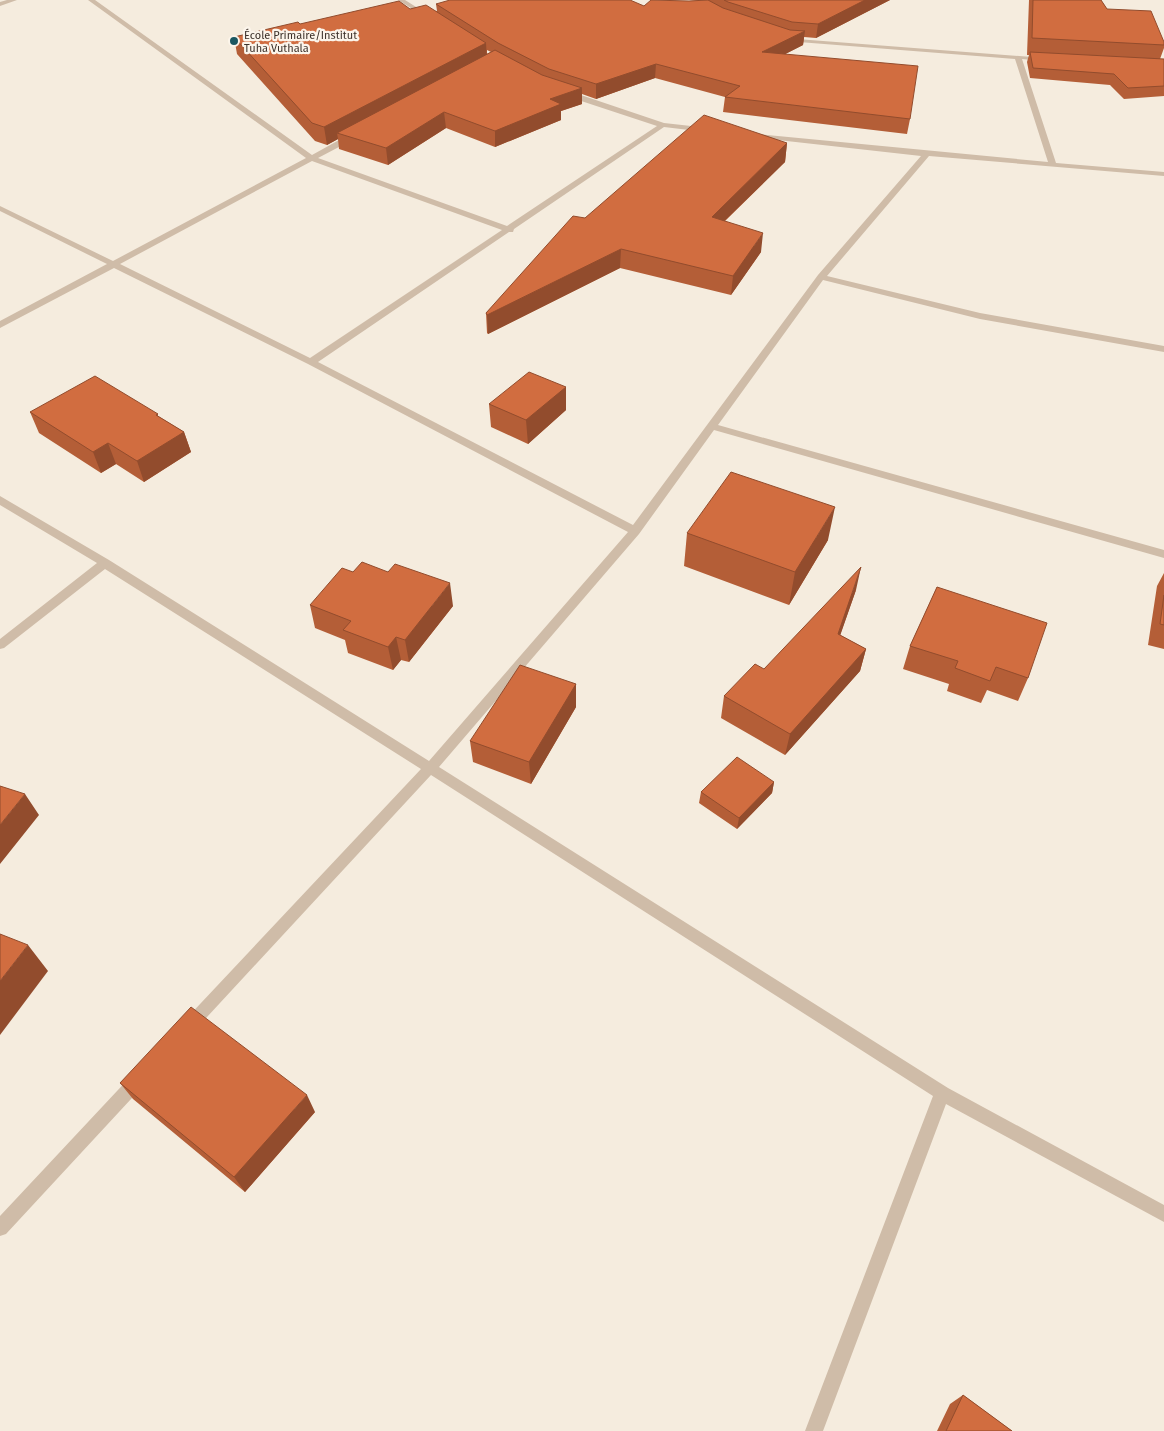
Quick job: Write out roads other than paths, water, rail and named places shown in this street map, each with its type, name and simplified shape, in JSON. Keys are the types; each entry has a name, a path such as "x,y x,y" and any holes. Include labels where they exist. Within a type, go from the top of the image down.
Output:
{"street":[{"path":"0,4 14,0"},
{"path":"91,0 311,158 510,230"},
{"path":"401,0 433,20"},
{"path":"780,37 789,40 1048,60"},
{"path":"1018,58 1053,165"},
{"path":"555,90 663,125 712,130"},
{"path":"311,362 510,230 663,125"},
{"path":"0,325 364,130"},
{"path":"741,134 927,154 1164,174"},
{"path":"182,1034 430,768 634,530 821,277 927,154"},
{"path":"0,208 311,362 634,530"},
{"path":"821,277 980,316 1164,349"},
{"path":"712,426 1164,554"},
{"path":"0,500 105,563 942,1093 1164,1214"},
{"path":"0,645 105,563"},
{"path":"0,1228 148,1070"},
{"path":"814,1431 942,1093"}],"place":[{"name":"École Primaire/Institut Tuha Vuthala","path":"234,41"}]}
